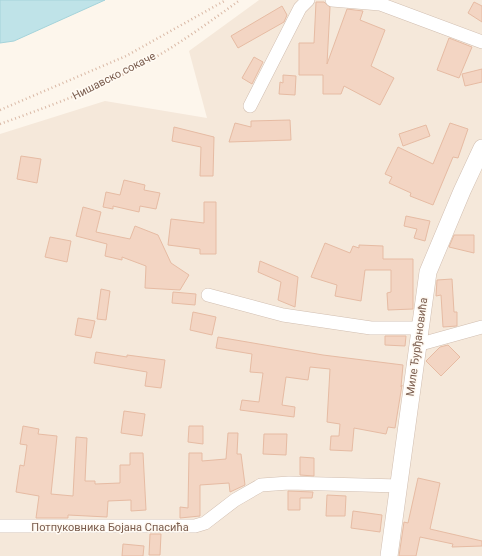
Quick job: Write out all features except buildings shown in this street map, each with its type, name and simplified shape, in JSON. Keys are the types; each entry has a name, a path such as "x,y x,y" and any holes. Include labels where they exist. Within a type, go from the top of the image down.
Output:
{"street":[{"path":"250,106 300,8 308,0"},
{"path":"332,0 380,4 482,42"},
{"name":"Миле Ђурђановића","path":"389,556 419,328 428,272 456,202 482,148"},
{"path":"208,294 283,315 371,328 419,328"},
{"path":"417,345 482,327"},
{"name":"Потпуковника Бојана Спасића","path":"0,526 196,526 205,523 235,500 261,485 289,483 399,486"}],"path":[{"path":"0,110 126,56 226,0"},
{"name":"Нишавско сокаче","path":"0,124 63,101 139,66 203,26 240,0"}],"shaded area":[{"path":"259,0 482,0 482,556 0,556 0,134 105,101 207,118 189,51"}],"water":[{"path":"0,0 105,0 14,41 0,43"}]}
